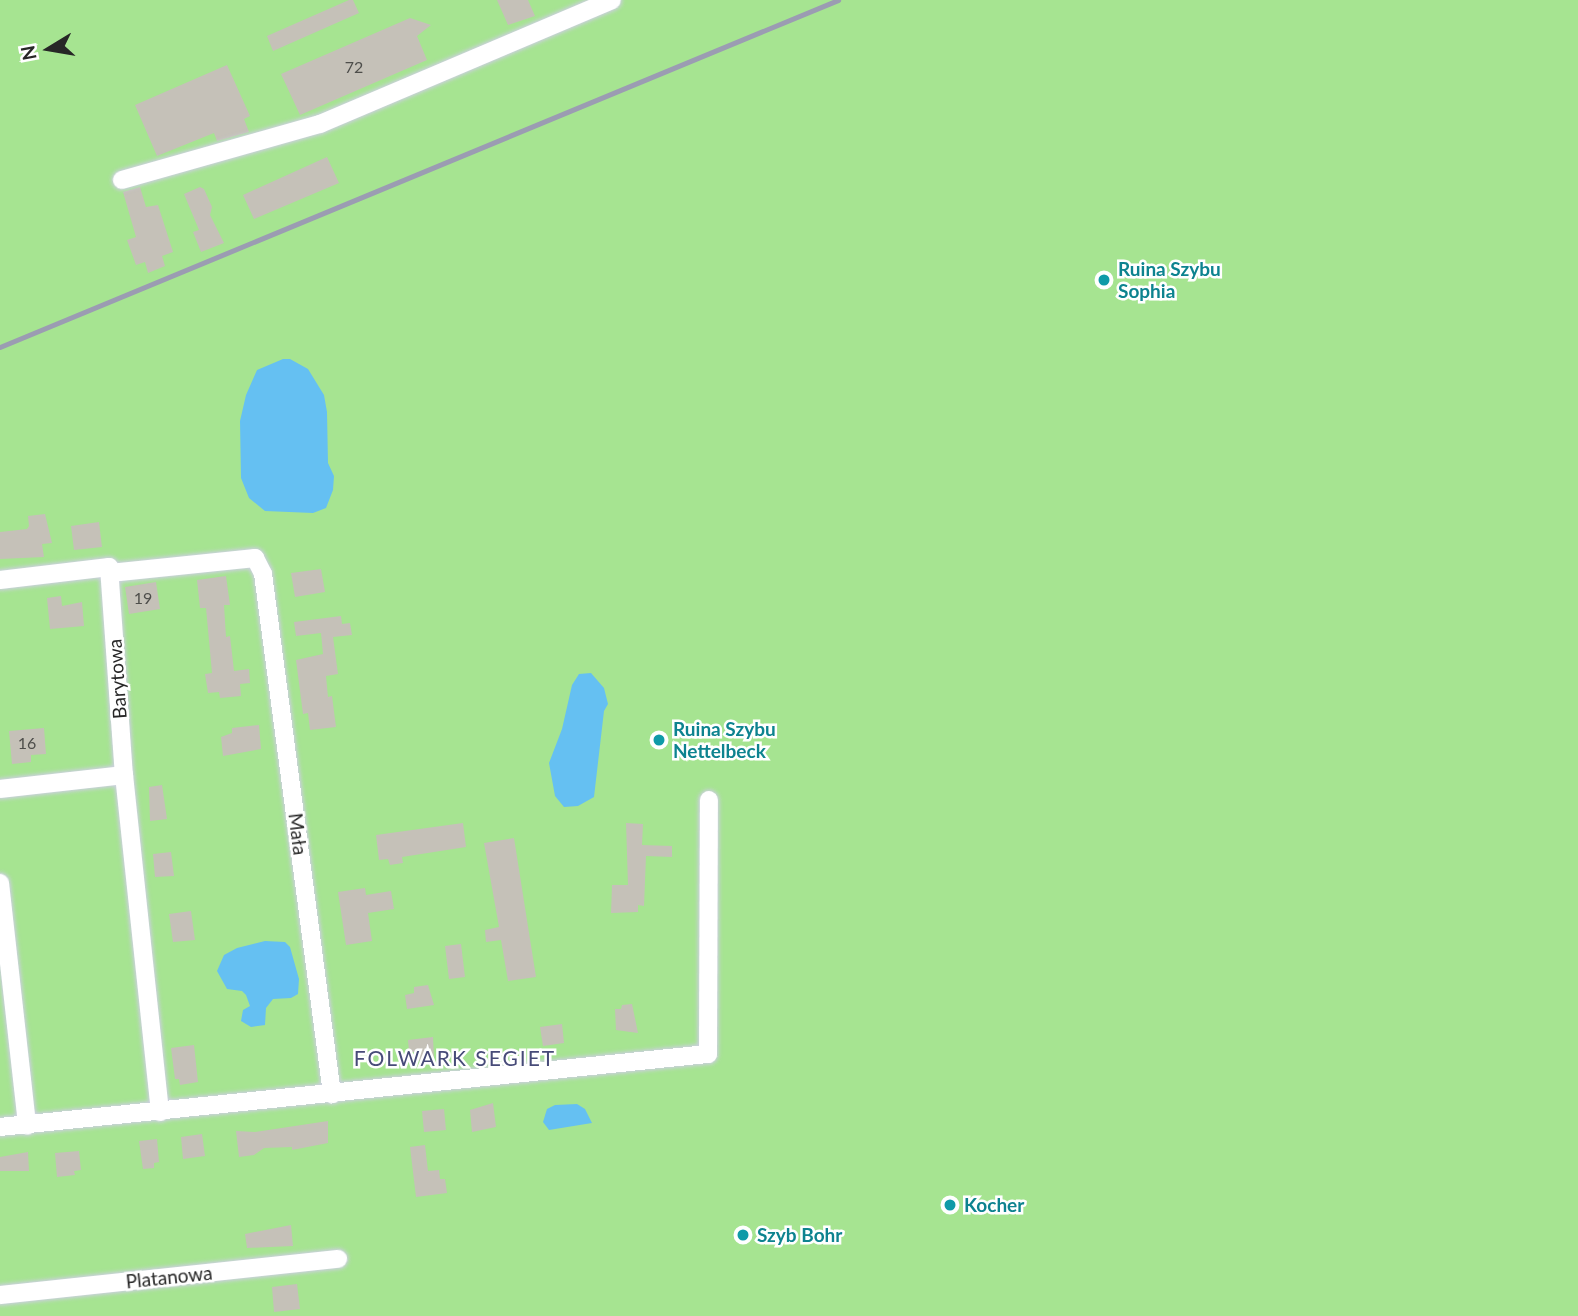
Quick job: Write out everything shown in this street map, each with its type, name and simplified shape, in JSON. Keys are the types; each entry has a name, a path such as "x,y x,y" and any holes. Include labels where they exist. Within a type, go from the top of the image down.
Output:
{"street":[{"path":"122,180 320,124 612,0"},
{"name":"Mała","path":"110,573 255,558 263,574 332,1094"},
{"path":"0,580 109,567 110,573"},
{"name":"Barytowa","path":"110,573 124,775 160,1112"},
{"path":"0,789 124,775"},
{"path":"0,1127 708,1054 709,800"},
{"path":"0,883 27,1125"},
{"name":"Platanowa","path":"0,1295 338,1259"}],"green space":[{"path":"0,0 1578,0 1578,1316 0,1316"}],"water":[{"path":"283,359 290,359 308,369 324,395 328,463 334,476 333,490 326,508 313,513 265,511 249,498 241,478 240,421 246,395 257,370"},
{"path":"591,673 604,688 608,704 604,711 594,797 578,806 564,807 555,796 549,763 562,729 572,685 579,674"},
{"path":"265,941 285,942 290,947 299,979 298,994 291,998 273,999 266,1008 265,1025 251,1027 241,1021 243,1010 250,1006 246,995 242,991 227,989 217,971 224,955 237,948"},
{"path":"577,1104 585,1109 592,1123 549,1130 543,1122 547,1109 555,1105"}],"building":[{"path":"353,0 359,13 273,51 267,36"},
{"path":"497,0 528,0 535,16 508,25"},
{"path":"410,18 431,25 417,36 427,60 300,115 281,74"},
{"path":"227,65 250,116 244,119 249,132 217,141 214,133 157,156 135,105"},
{"path":"327,157 339,183 254,219 243,195"},
{"path":"140,187 146,207 158,205 173,252 162,256 165,266 148,273 145,262 136,265 127,240 136,237 123,192"},
{"path":"200,187 204,189 212,207 210,215 224,243 201,252 193,232 199,230 184,194"},
{"path":"45,514 52,543 42,544 44,557 0,559 0,532 27,529 28,516"},
{"path":"99,522 102,547 74,550 71,526"},
{"path":"321,569 325,592 295,597 291,573"},
{"path":"226,576 230,605 224,605 226,637 230,636 234,671 249,669 250,683 240,684 241,696 220,698 219,692 208,693 205,674 212,673 206,608 200,608 197,580"},
{"path":"156,582 160,609 129,614 125,587"},
{"path":"61,596 62,606 82,602 84,626 50,629 47,598"},
{"path":"341,616 342,624 350,623 352,635 333,637 338,674 326,676 336,727 310,730 308,713 303,714 296,660 323,654 321,633 296,636 294,622"},
{"path":"259,725 261,749 223,756 221,737 232,733 232,728"},
{"path":"44,728 46,754 31,755 31,762 12,764 9,731"},
{"path":"162,785 167,819 150,821 149,787"},
{"path":"463,823 466,847 402,857 403,863 390,865 388,859 379,860 376,835"},
{"path":"626,823 643,824 642,845 672,846 672,857 646,856 644,906 638,905 638,912 611,913 612,885 628,885"},
{"path":"514,838 536,977 508,981 501,940 486,942 485,930 499,927 484,843"},
{"path":"171,852 174,876 155,877 153,854"},
{"path":"365,888 366,895 391,891 394,909 368,913 372,941 346,945 338,892"},
{"path":"191,911 195,940 173,942 169,914"},
{"path":"461,944 465,977 449,979 445,946"},
{"path":"428,985 434,1005 407,1009 405,995 414,993 414,987"},
{"path":"632,1004 638,1033 616,1030 615,1009"},
{"path":"562,1024 564,1043 543,1046 540,1027"},
{"path":"433,1037 434,1059 415,1061 414,1052 409,1052 408,1040"},
{"path":"194,1045 198,1082 180,1085 179,1079 175,1079 171,1048"},
{"path":"493,1103 496,1127 472,1132 470,1110"},
{"path":"444,1109 446,1130 424,1132 422,1111"},
{"path":"328,1121 328,1143 292,1150 292,1147 264,1148 254,1155 239,1157 236,1131 255,1132"},
{"path":"202,1134 205,1156 183,1159 181,1137"},
{"path":"157,1139 159,1162 154,1163 154,1168 143,1169 139,1141"},
{"path":"425,1145 428,1171 439,1170 440,1179 445,1179 447,1193 416,1197 410,1147"},
{"path":"79,1151 81,1170 74,1171 75,1175 57,1177 55,1153"},
{"path":"28,1152 29,1171 0,1171 0,1157"},
{"path":"291,1225 293,1246 247,1248 245,1234"},
{"path":"297,1284 300,1309 274,1312 272,1287"}],"railway":[{"path":"0,347 838,0"}],"place":[{"name":"Ruina Szybu Sophia","path":"1104,280"},
{"name":"Ruina Szybu Nettelbeck","path":"659,740"},
{"name":"Kocher","path":"950,1205"},
{"name":"Szyb Bohr","path":"743,1235"}],"district":[{"name":"FOLWARK SEGIET","path":"455,1058"}]}
